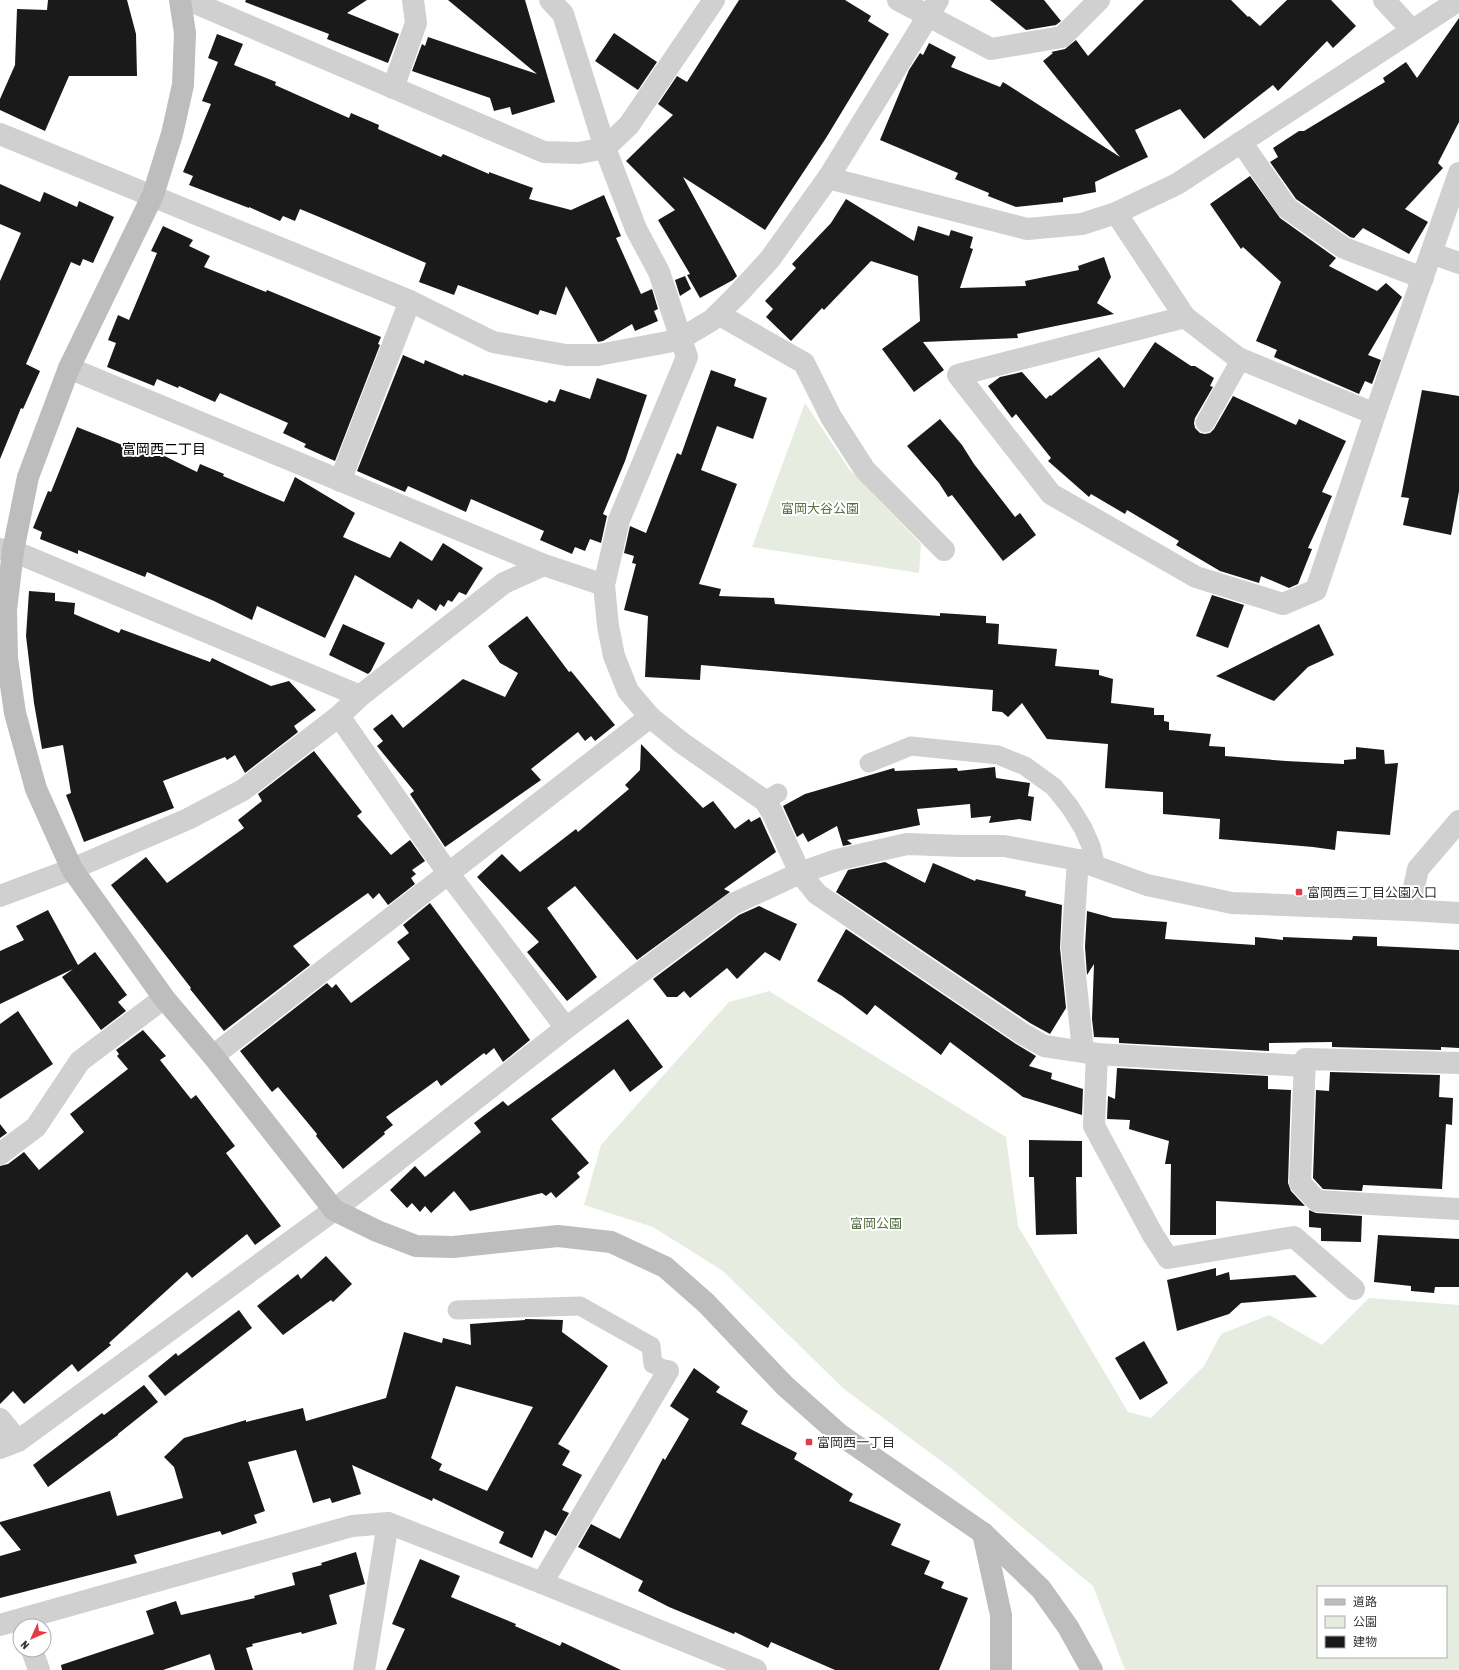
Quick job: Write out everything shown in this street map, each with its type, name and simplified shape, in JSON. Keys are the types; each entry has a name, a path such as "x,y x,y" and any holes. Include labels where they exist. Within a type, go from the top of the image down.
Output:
{"street":[{"path":"180,0 185,33 183,85 172,134 153,195 69,368 28,477 6,550 6,650 15,713 36,789 72,869 164,998 213,1056 334,1210 377,1231 416,1246 453,1247 558,1236 611,1242 665,1267 706,1303 785,1386 839,1434 983,1533 1041,1589 1068,1627 1092,1670"},
{"path":"188,0 544,152 579,153 605,148 629,125 714,0"},
{"path":"393,88 416,23 413,0"},
{"path":"550,0 563,14 605,148 636,229 659,272 687,357 619,520 604,585 608,626 614,656 628,690 650,717 682,743 771,797 772,812 800,873 817,894 1023,1034 1044,1046 1090,1053 1304,1066"},
{"path":"898,0 932,8 991,49 1062,37 1099,0"},
{"path":"1384,0 1412,30"},
{"path":"828,178 1027,229 1082,224 1116,213 1177,184 1459,0"},
{"path":"0,134 410,300 493,342 566,355 598,355 682,338 712,320 770,260 828,178 932,8"},
{"path":"1241,142 1287,208 1344,248 1423,278"},
{"path":"1185,317 958,375 1051,494 1196,577 1283,604 1316,590 1375,414 1459,173"},
{"path":"1116,213 1185,317 1241,359 1375,414"},
{"path":"1432,253 1459,263"},
{"path":"340,481 410,300"},
{"path":"718,314 804,363 831,417 866,470 944,550"},
{"path":"69,368 544,566 604,585"},
{"path":"6,550 360,696"},
{"path":"0,896 72,869 188,819 243,790 339,716 360,696 504,583 544,566"},
{"path":"339,716 448,873 566,1028"},
{"path":"213,1056 650,717"},
{"path":"1409,910 1418,869 1459,820"},
{"path":"0,1419 9,1445 334,1210 566,1028 733,904 800,873 836,860 907,844 1004,846 1087,864 1147,885 1232,902 1459,913"},
{"path":"1087,864 1072,948 1090,1053 1094,1126 1153,1235 1168,1258 1294,1237 1354,1289"},
{"path":"0,1154 36,1127 80,1061 164,998"},
{"path":"1459,1063 1305,1059 1300,1183 1317,1201 1459,1209"},
{"path":"542,1583 668,1371"},
{"path":"364,1670 388,1523"},
{"path":"39,1618 352,1526 388,1523 542,1583 756,1670"},
{"path":"983,1533 1001,1615 1001,1670"},
{"path":"0,1625 12,1624"},
{"path":"35,1658 39,1670"}],"lane":[{"path":"1205,423 1241,359"},
{"path":"869,763 911,746 998,755 1025,766 1054,787 1070,807 1092,846 1087,864"},
{"path":"457,1310 580,1306 652,1346 653,1364 668,1371"}],"green space":[{"name":"富岡大谷公園","path":"805,403 849,469 921,544 919,573 752,547"},
{"name":"富岡公園","path":"769,991 1006,1137 1018,1226 1128,1412 1151,1418 1204,1366 1221,1334 1269,1315 1322,1345 1369,1298 1459,1305 1459,1670 1125,1670 1093,1586 952,1469 844,1389 723,1271 653,1227 584,1205 601,1145 729,1002"}],"building":[{"path":"48,0 127,0 136,34 137,76 69,76 45,131 0,110 0,99 15,65 17,9 47,10"},
{"path":"246,0 367,0 347,13 399,34 388,63 327,39 329,34 245,2"},
{"path":"448,0 525,0 555,102 512,115 510,107 494,111 490,98 412,71 422,44 425,46 428,37 537,74"},
{"path":"739,0 845,0 871,16 868,21 889,34 826,138 765,230 683,177 737,276 733,280 700,298 687,275 690,274 658,220 675,210 626,161 673,115 658,104 677,76 687,82"},
{"path":"990,0 1044,0 1061,21 1056,25 1026,30"},
{"path":"1144,0 1231,0 1248,17 1249,16 1260,26 1287,0 1331,0 1356,26 1333,48 1327,41 1278,91 1273,85 1204,139 1180,109 1135,130 1148,157 1095,182 1096,192 1063,198 1063,202 1016,207 988,196 989,193 955,179 958,173 880,140 909,70 920,53 923,55 929,43 956,57 951,67 1000,87 1003,82 1120,157 1043,61 1053,53 1051,52 1065,49 1076,40 1088,56"},
{"path":"1459,18 1459,122 1438,163 1443,168 1405,209 1428,222 1409,254 1363,228 1354,238 1350,237 1296,199 1270,162 1278,157 1273,148 1299,131 1304,131 1385,82 1383,78 1406,62 1417,78"},
{"path":"614,33 657,62 638,90 595,61"},
{"path":"217,34 243,44 234,65 276,82 275,85 349,118 351,113 379,125 378,129 441,157 443,154 489,174 489,172 533,188 529,199 571,210 604,195 621,236 616,238 641,294 652,289 658,309 654,311 658,321 635,331 632,324 603,341 598,342 566,286 556,315 540,310 538,315 458,285 454,295 419,282 426,263 300,209 295,221 283,216 280,221 249,207 189,185 193,176 183,172 211,104 202,101 218,62 208,58"},
{"path":"1250,176 1280,218 1336,258 1329,266 1377,291 1386,283 1402,297 1368,355 1381,360 1372,384 1365,381 1359,394 1274,357 1277,350 1256,341 1281,282 1243,247 1241,249 1210,204"},
{"path":"0,184 40,202 44,192 77,207 79,201 114,217 93,263 83,259 80,266 71,262 26,364 40,371 23,409 21,408 0,459 0,281 21,233 0,224"},
{"path":"846,199 914,241 918,226 949,236 951,230 973,237 970,248 973,249 960,288 1026,286 1025,281 1079,270 1078,266 1104,257 1111,277 1097,303 1114,314 1017,334 1018,338 923,342 944,370 914,392 882,349 920,321 918,276 871,261 824,310 822,308 791,341 766,317 773,309 765,301 796,268 792,264 831,223"},
{"path":"163,226 193,240 189,246 210,256 204,267 266,292 267,290 381,337 378,344 380,345 335,461 304,447 306,444 283,433 288,423 220,393 215,402 179,386 178,388 157,379 154,386 107,367 116,343 108,340 118,315 129,320 157,253 151,251"},
{"path":"685,276 691,289 680,296 675,280"},
{"path":"1155,342 1191,366 1195,366 1214,378 1210,386 1213,387 1195,418 1195,428 1200,433 1210,433 1214,429 1233,396 1296,425 1299,419 1346,441 1322,492 1332,496 1308,548 1312,549 1298,584 1289,588 1261,576 1259,583 1220,571 1176,545 1179,541 1127,510 1125,514 1091,494 1089,497 1048,461 1051,458 1016,414 1012,418 988,386 1000,377 1022,372 1046,399 1099,357 1124,388"},
{"path":"403,355 424,364 425,360 463,376 464,374 547,403 549,400 555,402 560,389 590,399 597,378 647,395 625,461 603,514 607,516 601,543 590,539 585,551 575,547 572,554 540,540 544,531 471,499 466,512 408,486 405,492 357,471"},
{"path":"711,370 736,379 734,386 767,398 753,439 717,426 701,470 737,484 699,584 721,589 719,596 774,598 775,604 940,616 940,613 986,616 986,623 999,624 998,644 1057,649 1055,666 1099,670 1099,675 1113,679 1111,703 1154,708 1154,715 1164,715 1164,721 1169,722 1169,730 1211,734 1209,746 1225,747 1225,756 1344,764 1344,760 1356,759 1356,747 1384,750 1385,764 1398,763 1390,835 1337,831 1335,850 1219,839 1220,819 1163,814 1163,792 1105,788 1108,744 1047,739 1022,703 1008,717 1002,712 992,711 993,690 701,665 700,680 645,677 648,616 624,610 636,564 632,563 634,556 624,553 630,526 646,533 677,453 681,455"},
{"path":"1422,390 1459,396 1459,491 1451,535 1403,525 1409,498 1401,497"},
{"path":"940,419 962,445 974,464 1015,517 1020,513 1036,535 1003,561 952,495 948,497 939,483 907,446"},
{"path":"77,427 130,448 134,441 197,472 200,464 224,474 223,476 284,502 295,477 355,513 343,537 390,558 400,541 432,561 443,543 483,568 466,595 459,592 452,602 448,600 444,607 440,604 436,611 418,599 412,609 355,575 325,638 257,606 252,620 214,601 147,572 145,577 78,550 78,554 40,539 42,532 33,528 48,491 51,492"},
{"path":"29,591 55,593 55,601 75,603 74,614 119,633 121,629 210,662 212,658 271,686 289,681 316,710 294,726 298,732 245,773 235,755 227,760 225,757 163,781 174,808 84,842 66,795 71,793 63,745 42,749 34,703 26,636"},
{"path":"1212,595 1244,605 1228,648 1196,636"},
{"path":"527,616 569,672 571,671 615,725 595,741 591,736 585,741 578,732 531,769 541,780 445,847 410,794 414,791 377,746 383,741 373,729 392,714 403,728 463,679 505,697 518,673 500,663 488,646"},
{"path":"343,624 385,643 368,674 329,655"},
{"path":"1319,624 1334,655 1308,667 1274,701 1216,676"},
{"path":"641,744 703,808 713,801 735,829 749,819 751,822 760,817 776,852 724,889 730,892 637,960 575,886 547,908 597,977 567,1001 527,952 539,942 477,877 502,854 520,872 576,829 578,832 629,789 625,785 640,770"},
{"path":"314,751 362,812 357,816 391,855 410,840 425,861 412,870 416,874 411,878 415,884 388,905 379,893 373,899 368,893 293,946 310,965 224,1031 111,885 146,857 167,883 244,828 238,820 262,801 258,794"},
{"path":"995,767 996,778 1030,783 1028,796 1034,797 1031,821 1019,819 989,823 991,816 971,818 970,804 917,809 920,825 847,840 852,844 843,846 837,826 808,842 803,833 797,837 783,806 805,794 894,768 895,771 957,768 958,771"},
{"path":"885,862 925,883 933,863 975,881 976,879 1026,891 1025,896 1062,905 1060,948 1066,1008 1050,1034 1030,1023 836,892 848,870"},
{"path":"430,903 530,1040 503,1062 494,1048 486,1055 484,1053 441,1086 437,1080 386,1117 393,1125 384,1132 385,1134 343,1169 316,1136 317,1134 278,1087 272,1092 240,1051 327,983 332,988 336,984 351,1003 410,959 397,942 409,933 403,925"},
{"path":"759,906 797,924 780,961 765,952 737,979 727,968 690,998 684,991 677,997 667,997 653,979 739,915"},
{"path":"48,910 78,965 95,952 127,995 118,1002 126,1011 101,1030 62,977 73,969 0,1004 0,951 24,940 16,926"},
{"path":"1087,911 1113,918 1167,922 1165,939 1255,945 1255,937 1283,940 1283,937 1352,940 1353,936 1377,937 1377,946 1459,950 1459,1048 1441,1047 1441,1050 1332,1047 1332,1042 1269,1043 1269,1051 1119,1043 1119,1038 1094,1037 1092,1019 1094,964 1087,975 1085,947"},
{"path":"846,929 1036,1056 1029,1066 1052,1073 1051,1079 1083,1089 1082,1115 1023,1097 950,1042 941,1055 875,1005 867,1015 842,996 817,981"},
{"path":"18,1011 53,1064 0,1099 0,1024"},
{"path":"628,1019 663,1067 630,1092 614,1069 551,1119 589,1163 577,1173 580,1177 556,1198 551,1192 546,1196 542,1193 470,1211 454,1191 431,1213 425,1206 420,1212 412,1203 407,1208 390,1190 415,1166 425,1177 481,1132 474,1123 503,1101 508,1106"},
{"path":"143,1030 166,1056 160,1060 191,1099 196,1095 235,1146 226,1153 281,1226 255,1245 247,1234 192,1278 187,1272 109,1343 111,1345 78,1372 72,1364 24,1404 13,1391 0,1404 0,1166 8,1164 24,1152 39,1170 84,1132 70,1114 128,1069 117,1056 119,1054 116,1050"},
{"path":"1117,1068 1268,1076 1268,1089 1291,1090 1288,1183 1291,1191 1305,1206 1216,1201 1216,1235 1170,1235 1171,1164 1165,1164 1169,1141 1129,1129 1130,1120 1107,1119 1108,1096 1115,1099"},
{"path":"1330,1072 1440,1075 1439,1097 1453,1098 1452,1125 1446,1124 1442,1189 1363,1185 1362,1191 1323,1189 1313,1178 1316,1090 1329,1091"},
{"path":"0,1124 7,1133 0,1138"},
{"path":"1029,1140 1082,1141 1082,1177 1076,1177 1077,1234 1036,1235 1034,1177 1029,1177"},
{"path":"1309,1210 1316,1213 1362,1216 1361,1242 1321,1241 1321,1228 1309,1227"},
{"path":"1378,1235 1459,1239 1459,1287 1435,1287 1434,1293 1411,1291 1411,1286 1374,1282"},
{"path":"326,1256 352,1284 333,1302 331,1300 283,1335 257,1306 298,1274 301,1279"},
{"path":"1216,1268 1216,1276 1229,1272 1230,1280 1295,1275 1317,1297 1241,1303 1229,1314 1177,1331 1167,1280"},
{"path":"239,1310 252,1328 165,1396 148,1376 176,1353 178,1356"},
{"path":"525,1320 563,1320 562,1332 608,1366 558,1444 570,1451 562,1465 582,1475 562,1510 569,1513 556,1536 545,1530 532,1558 499,1543 504,1532 433,1498 432,1501 352,1465 361,1494 332,1503 330,1498 313,1503 296,1450 248,1462 265,1511 254,1515 257,1523 222,1535 220,1531 134,1555 137,1563 0,1598 0,1556 21,1550 0,1522 110,1491 117,1516 183,1498 174,1467 164,1457 184,1438 246,1420 246,1422 303,1408 306,1421 386,1398 404,1332 442,1343 443,1338 471,1345 470,1324","holes":["456,1386 533,1407 487,1491 439,1470 442,1464 431,1458"]},
{"path":"1144,1341 1168,1383 1140,1400 1115,1358"},
{"path":"694,1368 720,1387 716,1392 748,1411 741,1424 797,1453 794,1459 853,1494 849,1501 901,1524 891,1545 930,1561 924,1574 944,1582 941,1588 968,1598 939,1670 835,1670 771,1642 768,1648 735,1632 734,1634 669,1607 638,1591 643,1581 578,1547 591,1524 620,1539 663,1458 665,1460 689,1419 670,1406"},
{"path":"144,1385 158,1402 118,1435 48,1487 33,1465 102,1413 104,1415"},
{"path":"356,1552 365,1584 329,1595 337,1624 302,1634 301,1632 252,1644 253,1646 246,1648 253,1670 215,1670 210,1654 163,1670 62,1670 61,1665 154,1634 146,1611 176,1601 181,1615 255,1598 254,1596 295,1585 292,1573 322,1565 321,1563"},
{"path":"420,1559 460,1576 451,1597 516,1624 515,1626 560,1646 562,1642 621,1670 386,1670 405,1629 392,1624"}],"place":[{"name":"富岡西三丁目公園入口","path":"1299,892"},
{"name":"富岡西一丁目","path":"809,1442"}],"district":[{"name":"富岡西二丁目","path":"164,449"}]}
